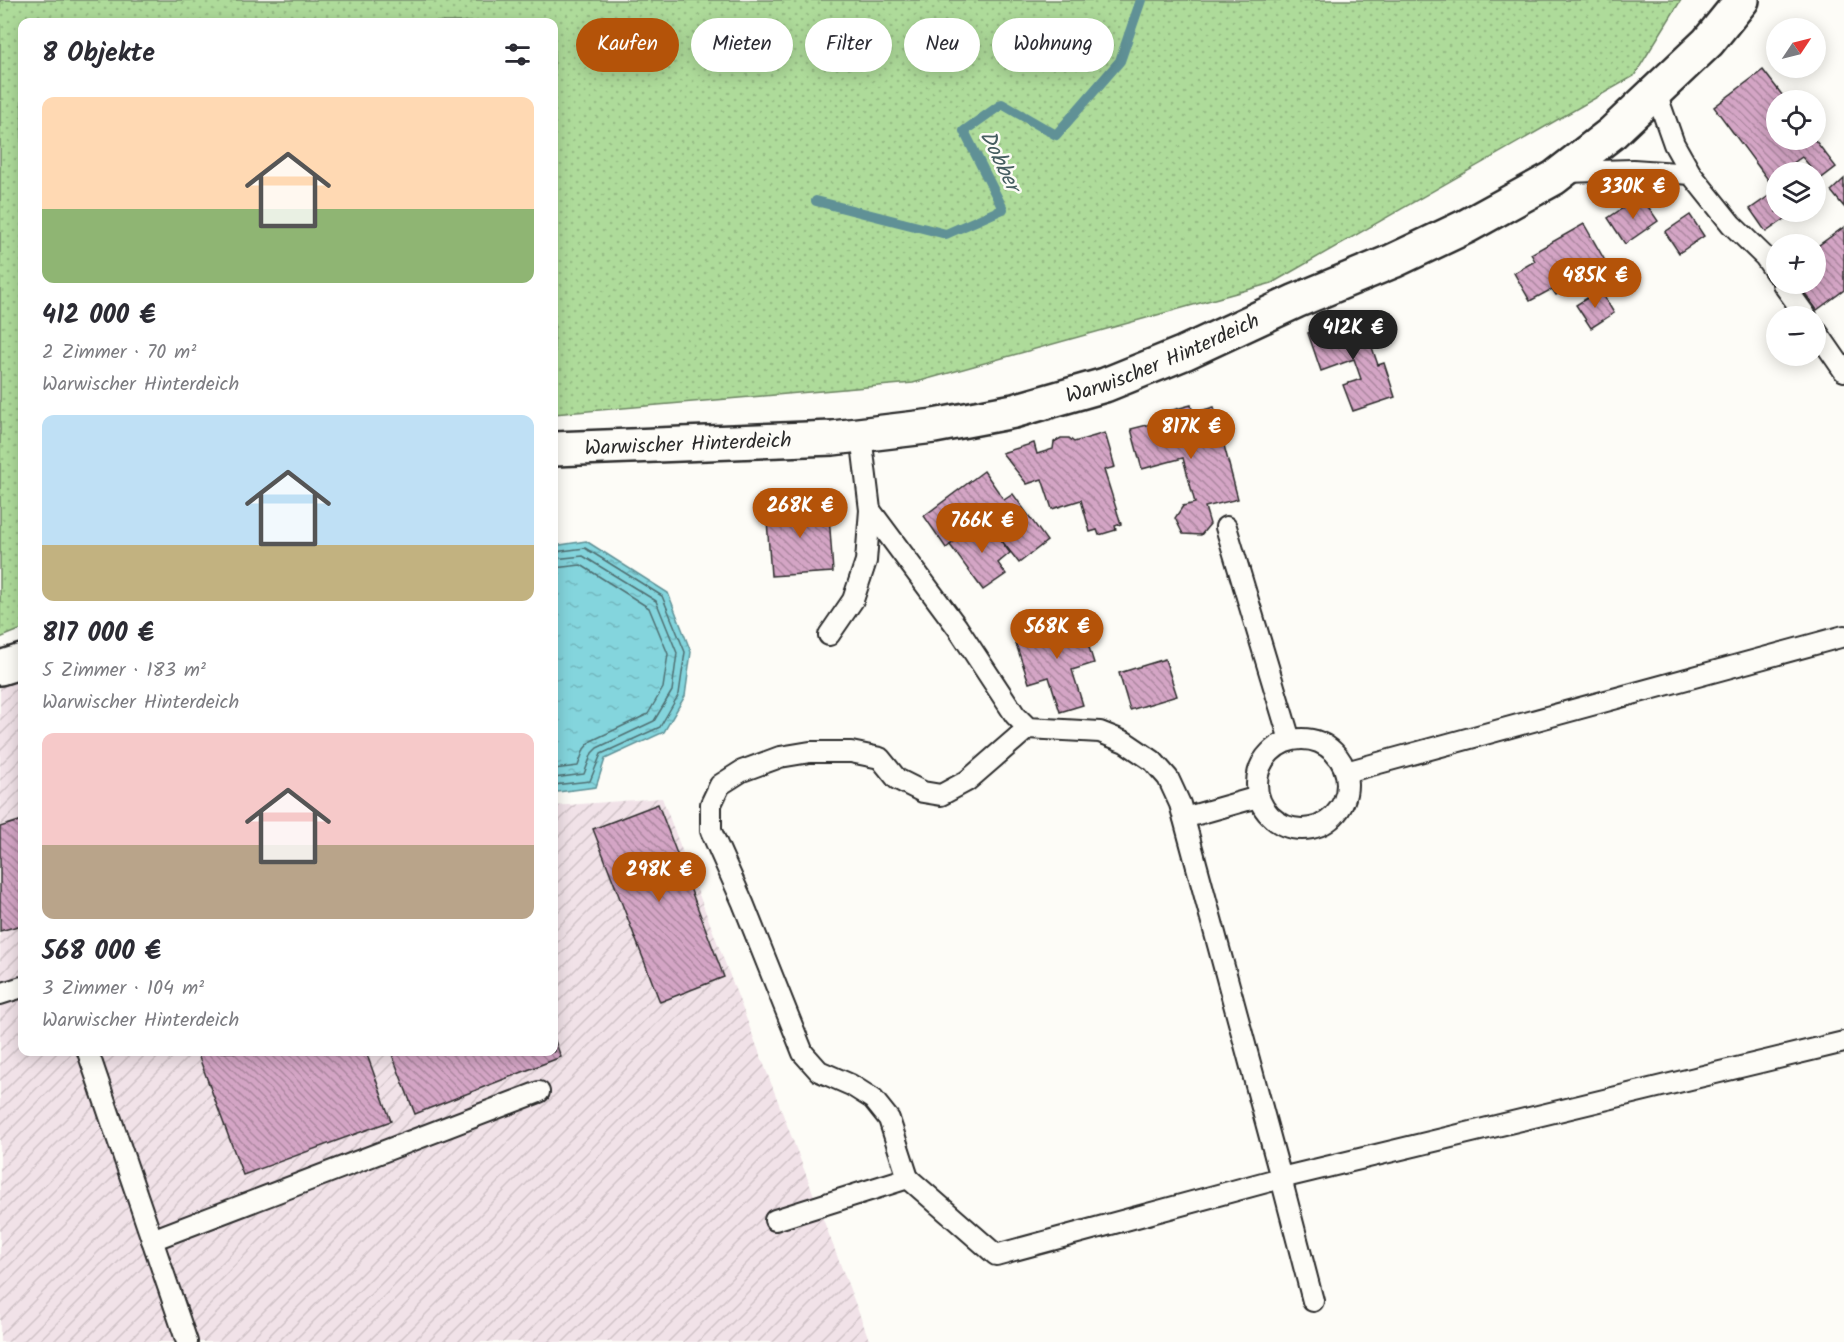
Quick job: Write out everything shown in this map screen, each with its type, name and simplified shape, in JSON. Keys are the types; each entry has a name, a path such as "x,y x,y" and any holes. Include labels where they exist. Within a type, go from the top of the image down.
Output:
{"street":[{"name":"Warwischer Hinterdeich","path":"558,450 861,435 934,426 1014,411 1105,385 1185,353 1296,301 1393,261 1467,226 1562,172 1612,133 1656,93 1708,42 1742,0"},
{"path":"0,668 18,662"}],"lane":[{"path":"1656,93 1674,144 1691,174 1731,224 1766,258"},
{"path":"1562,172 1633,170 1691,174"},
{"path":"1826,345 1844,371"},
{"path":"829,635 853,600 866,561 870,510 861,435"},
{"path":"870,510 957,627 1015,715 1028,728 1100,732 1125,742 1153,761 1168,778 1184,818 1313,1301"},
{"path":"1226,527 1290,740"},
{"path":"1346,772 1844,636"},
{"path":"1028,728 967,781 941,795 923,792 897,779 880,758 851,752 810,752 780,757 742,771 720,785 711,804 711,831 743,903 803,1053 819,1071 851,1085 873,1099 889,1119 908,1178 996,1255 1281,1178 1844,1042"},
{"path":"1304,739 1318,742 1340,759 1346,772 1348,786 1345,800 1338,813 1327,823 1314,829 1300,830 1286,827 1264,810 1258,797 1256,783 1259,768 1266,756 1277,746 1290,740 1304,739"},
{"path":"1184,818 1258,797"},
{"path":"0,994 18,988"},
{"path":"89,1056 187,1342"},
{"path":"152,1240 539,1092"},
{"path":"776,1220 908,1178"}],"shaded area":[{"path":"18,674 18,1056 558,1056 558,806 662,798 870,1342 0,1342 0,681"}],"green space":[{"path":"0,0 1681,0 1634,76 1272,283 913,383 558,414 558,18 18,18 18,631 0,638"}],"water":[{"path":"586,541 668,593 691,652 685,696 664,732 605,759 596,787 558,792 558,545"}],"building":[{"path":"1763,70 1766,78 1769,78 1778,90 1766,90 1766,150 1823,150 1836,167 1826,175 1826,162 1806,162 1802,157 1795,162 1766,162 1766,177 1714,107"},
{"path":"1844,179 1844,207 1831,191"},
{"path":"1641,196 1658,221 1625,244 1608,218"},
{"path":"1766,198 1766,222 1781,222 1766,232 1750,209"},
{"path":"1690,215 1704,236 1679,253 1665,232"},
{"path":"1584,224 1608,266 1556,295 1552,289 1530,301 1514,273 1535,261 1531,254"},
{"path":"1844,227 1844,290 1822,306 1814,306 1805,294 1826,294 1826,240"},
{"path":"1600,290 1614,313 1591,328 1576,305"},
{"path":"1361,315 1378,365 1384,363 1395,397 1353,411 1343,385 1361,379 1354,359 1321,371 1308,333"},
{"path":"1191,405 1193,413 1214,407 1238,499 1205,507 1210,524 1201,535 1183,534 1175,518 1183,506 1195,503 1183,458 1142,469 1131,429 1167,420 1165,412"},
{"path":"1105,433 1115,467 1104,470 1121,524 1115,526 1116,530 1099,535 1097,530 1090,532 1081,500 1052,509 1042,479 1027,484 1002,453 1034,443 1037,454 1053,449 1054,442 1061,438 1069,438 1074,442"},
{"path":"984,471 1004,500 1013,494 1047,541 1019,563 985,519 946,548 924,516"},
{"path":"828,501 833,572 771,576 766,506"},
{"path":"985,519 1010,553 998,563 1006,574 983,590 950,545"},
{"path":"1080,619 1094,663 1072,670 1083,705 1060,712 1049,677 1029,683 1015,641"},
{"path":"1165,659 1177,696 1130,710 1119,673"},
{"path":"658,804 724,977 660,1002 593,829"},
{"path":"18,821 18,926 0,931 0,827"},
{"path":"558,1049 561,1057 415,1114 393,1056 558,1056"},
{"path":"198,1056 367,1056 391,1121 243,1175"}],"waterway":[{"name":"Dobber","path":"816,201 946,234 1003,209 964,131 1002,104 1056,135 1120,61 1141,0"}]}
